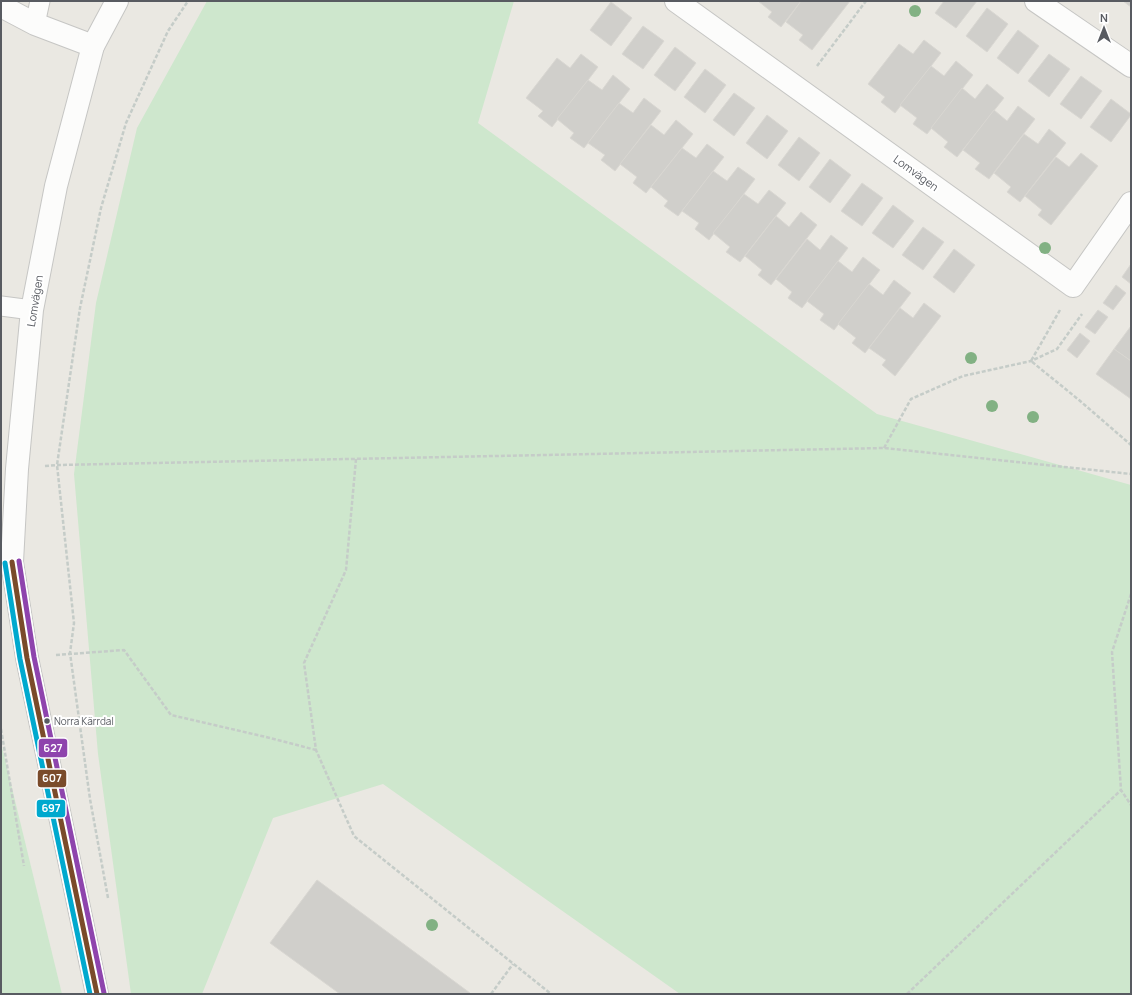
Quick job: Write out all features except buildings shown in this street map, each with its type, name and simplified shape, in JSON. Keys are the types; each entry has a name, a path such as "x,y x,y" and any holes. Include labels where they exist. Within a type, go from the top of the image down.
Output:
{"street":[{"name":"Lomvägen","path":"97,994 7,562 32,310 56,186 93,46 118,1"},
{"name":"Lomvägen","path":"676,1 1073,286"},
{"path":"1036,1 1131,66"},
{"path":"1,6 35,24 93,46"},
{"path":"1073,286 1131,203"}],"lane":[{"path":"35,24 40,1"},
{"path":"1,306 32,310"}],"path":[{"path":"109,901 90,799 70,653 74,623 57,465 80,308 100,208 126,123 168,31 188,1"},
{"path":"799,89 866,1"},
{"path":"884,448 911,399 963,376 1031,361 1073,286"},
{"path":"1031,361 1131,445"},
{"path":"57,465 884,448 1131,474"},
{"path":"356,459 346,570 304,663 316,750 354,836 551,994"},
{"path":"1131,594 1112,652 1121,790 1131,805"},
{"path":"70,653 124,650 172,715 316,750"},
{"path":"1,729 24,866"},
{"path":"907,994 1121,790"},
{"path":"491,994 513,964"}],"green space":[{"path":"207,1 514,1 478,123 877,414 1131,485 1131,994 680,994 383,784 273,818 202,994 131,994 98,754 74,474 96,303 137,128"},
{"path":"1,743 62,994 1,994"}],"transit line":[{"name":"627","path":"19,561 34,657 104,993"},
{"name":"607","path":"12,562 27,658 97,994"},
{"name":"697","path":"5,563 20,659 90,994"}],"place":[{"name":"Norra Kärrdal","path":"47,721"}]}
